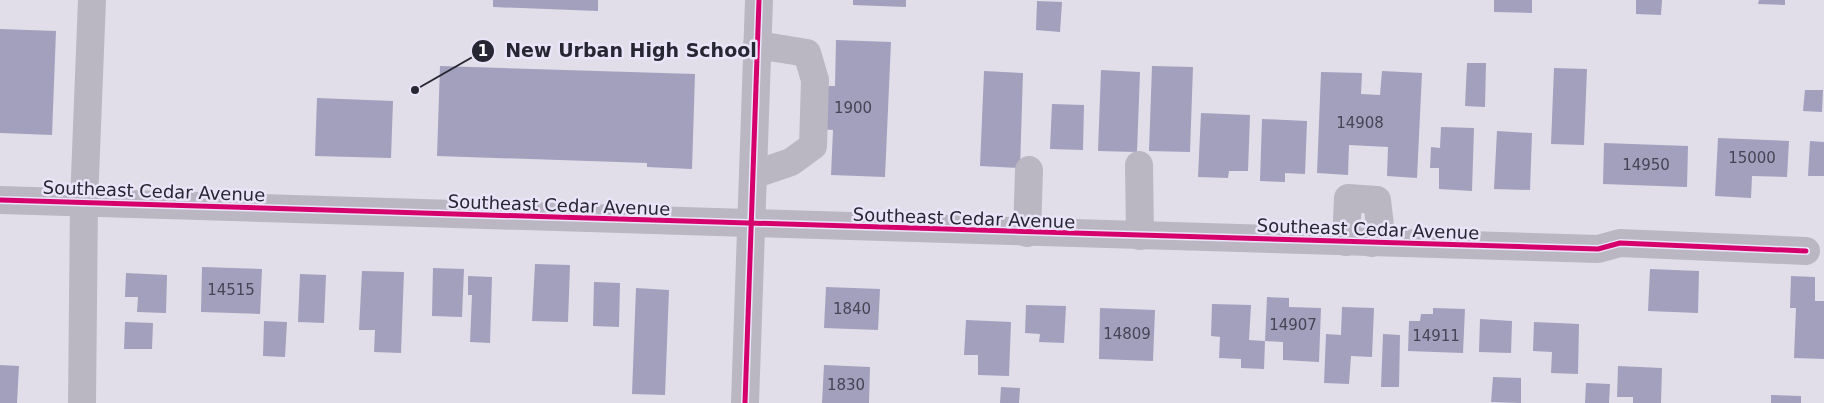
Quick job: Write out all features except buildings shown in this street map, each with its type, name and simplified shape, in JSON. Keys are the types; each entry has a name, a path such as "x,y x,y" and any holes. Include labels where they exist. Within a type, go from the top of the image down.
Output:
{"street":[{"path":"82,403 84,202 92,0"},
{"path":"745,403 759,0"},
{"path":"753,175 791,162 813,146 815,80 807,53 757,46"},
{"path":"1139,164 1140,236"},
{"path":"1027,233 1029,170"},
{"name":"Southeast Cedar Avenue","path":"0,200 1027,233 1598,249 1620,243 1806,251"}],"cycle path":[{"path":"745,403 759,0"},
{"path":"0,200 1598,249 1620,243 1806,251"}],"place":[{"name":"New Urban High School","path":"415,90"}]}
